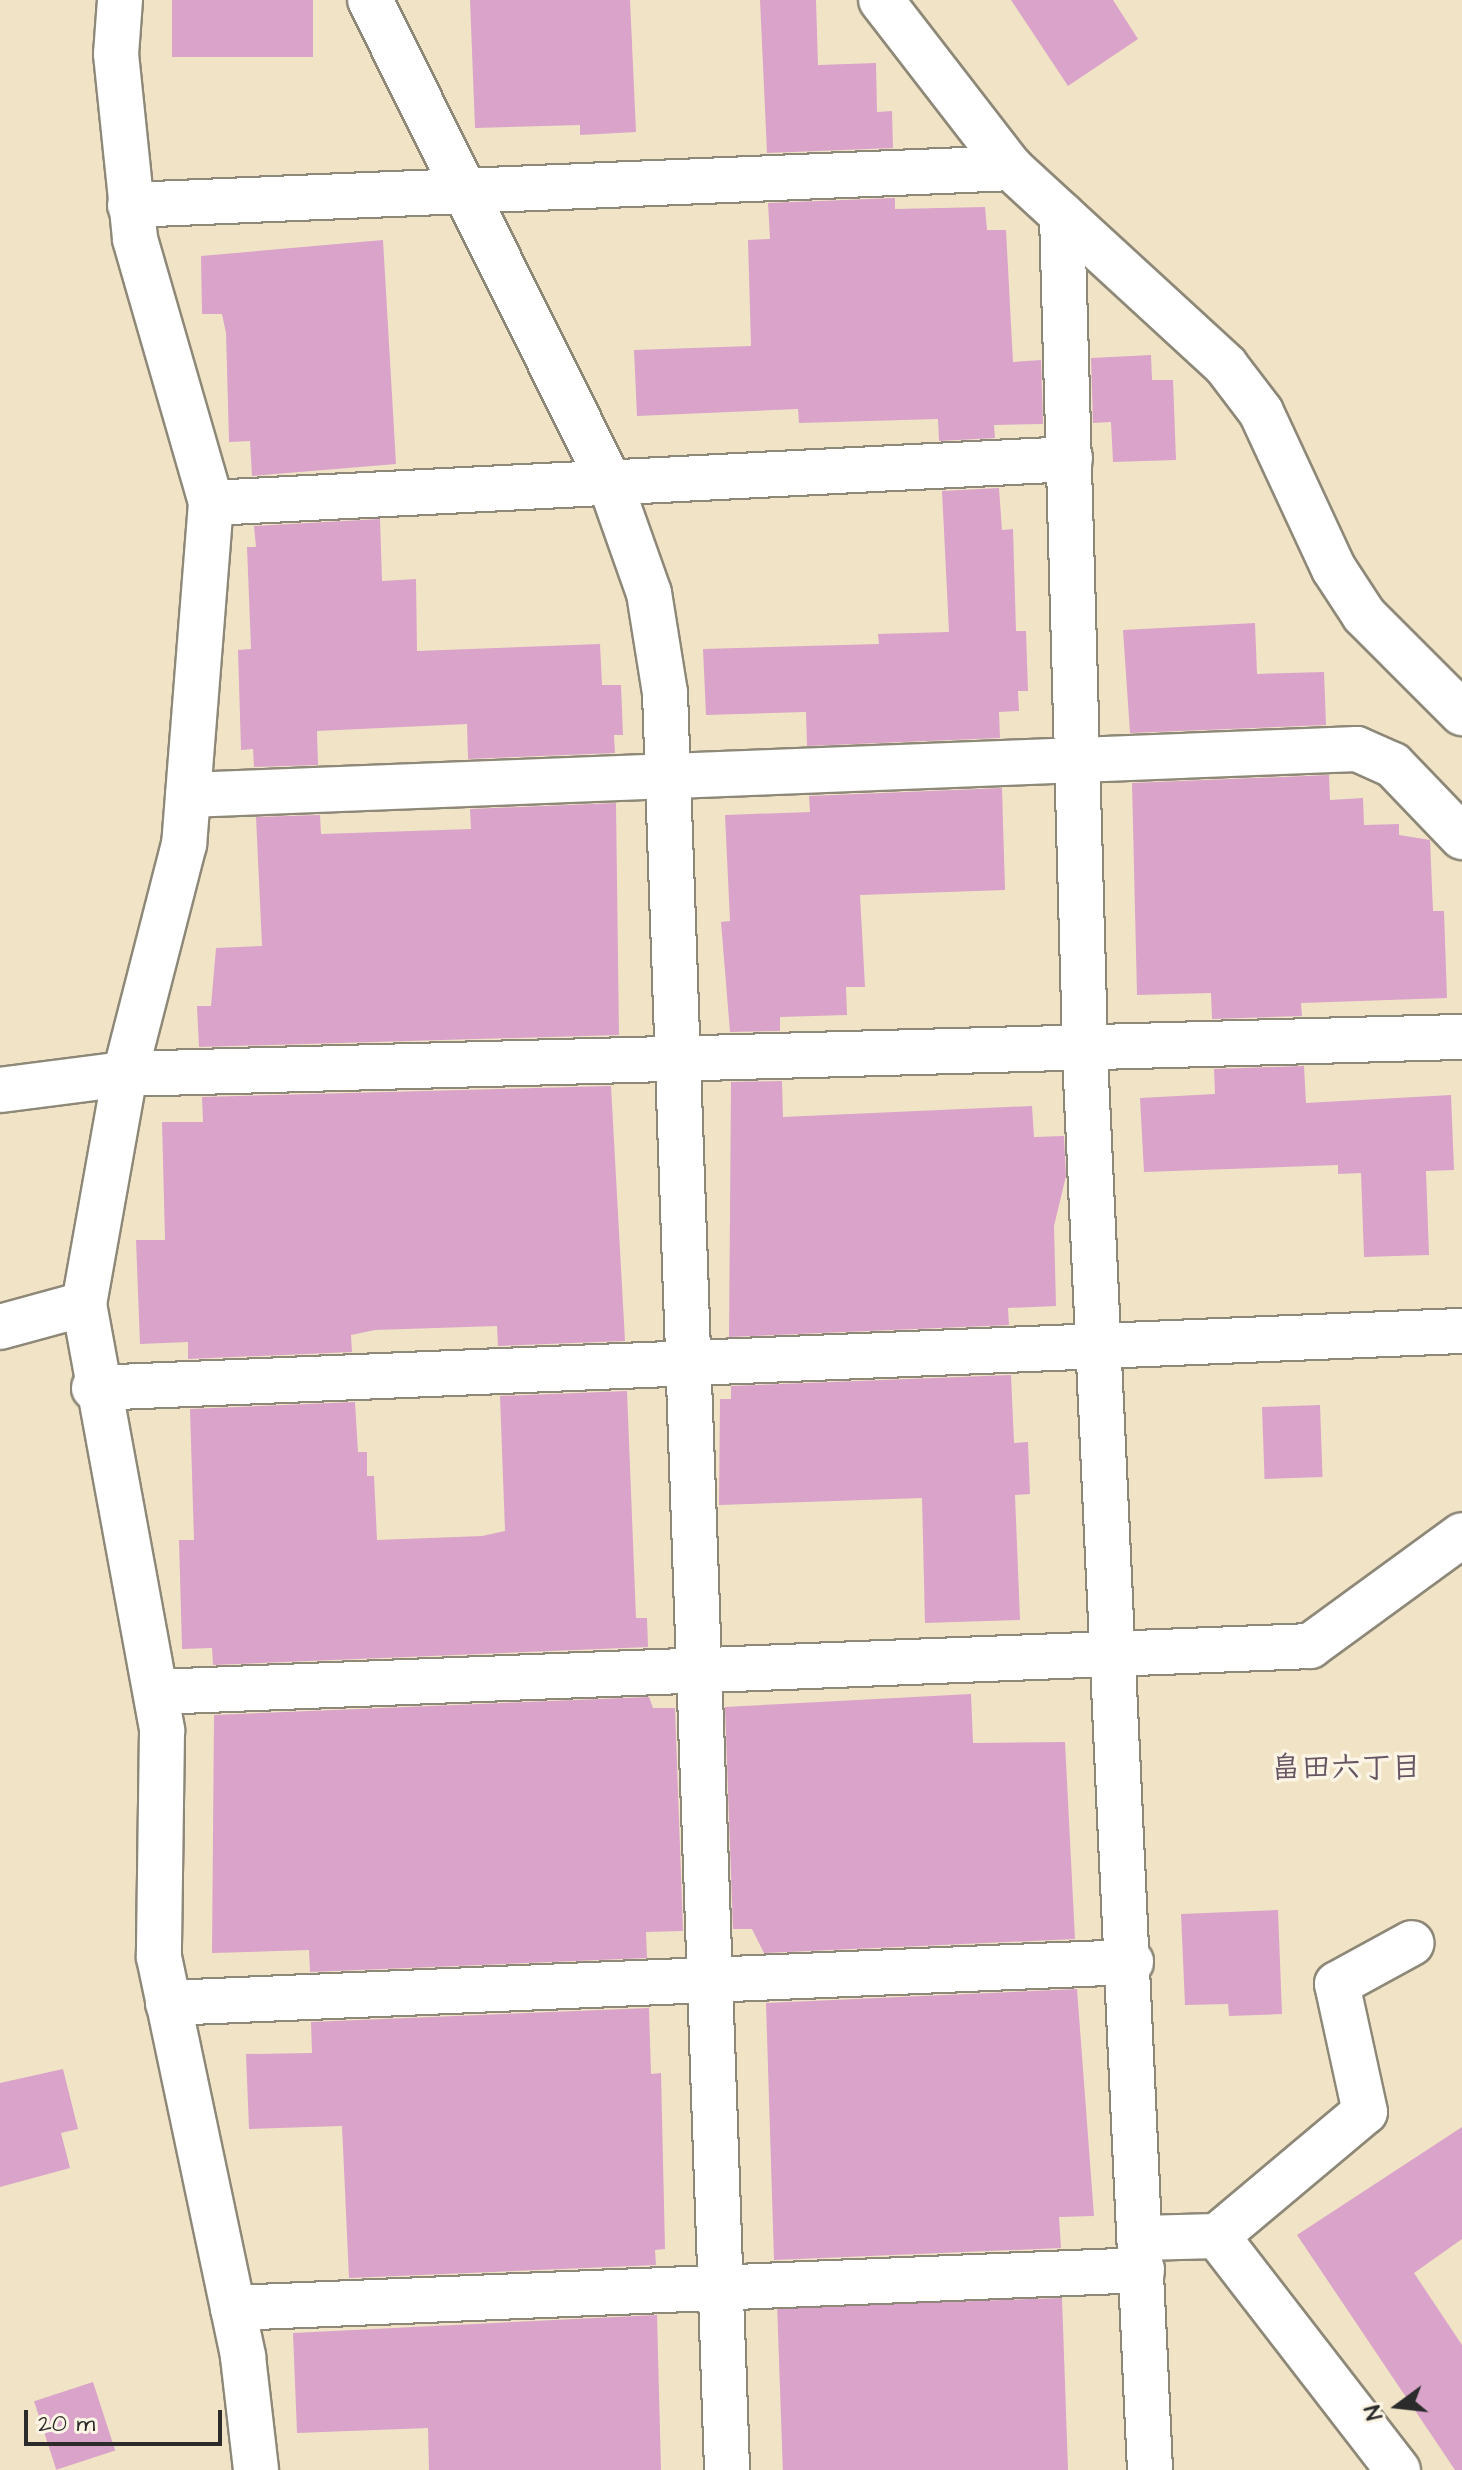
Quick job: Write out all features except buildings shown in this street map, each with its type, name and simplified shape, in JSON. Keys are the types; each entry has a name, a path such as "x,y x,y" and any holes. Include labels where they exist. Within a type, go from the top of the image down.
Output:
{"street":[{"path":"120,0 116,54 130,205 150,306 211,503 188,795 161,954 125,1074 84,1304 94,1388 156,1692 159,1957 233,2308 256,2470"},
{"path":"370,0 610,483 649,593 665,693 727,2470"},
{"path":"881,0 1011,168 1226,366 1261,412 1334,569 1364,615 1462,713"},
{"path":"130,205 466,194 1011,168"},
{"path":"1062,215 1086,1047 1131,1962 1150,2470"},
{"path":"211,503 1070,459"},
{"path":"188,795 1357,749 1393,765 1462,837"},
{"path":"0,1090 125,1074 1462,1037"},
{"path":"0,1327 84,1304"},
{"path":"94,1388 1462,1331"},
{"path":"156,1692 1310,1646 1462,1535"},
{"path":"233,2308 720,2287 1142,2254 1217,2236 1365,2112 1337,1984 1412,1943"},
{"path":"168,2003 1131,1962"},
{"path":"1217,2236 1398,2470"}],"district":[{"name":"畠田六丁目","path":"1346,1768"}]}
